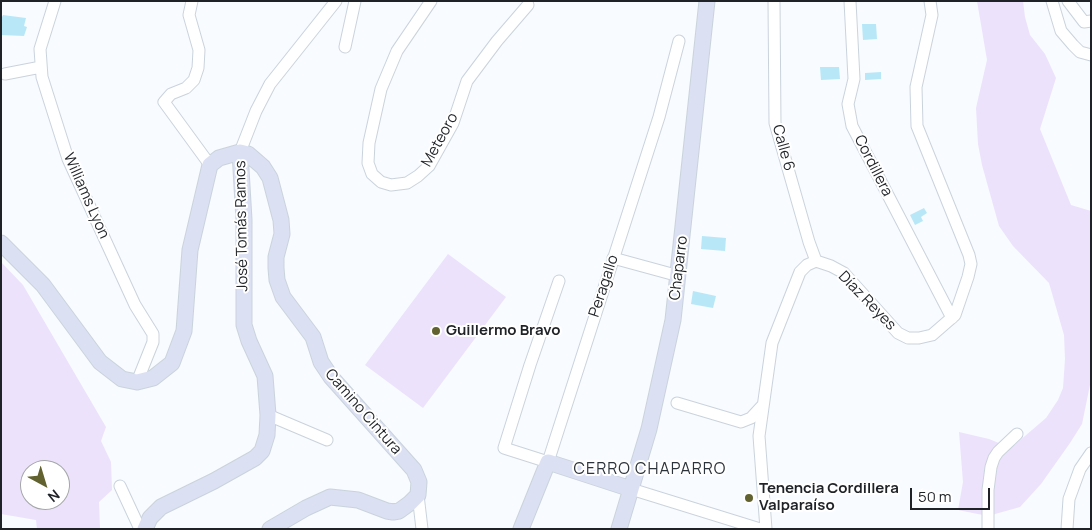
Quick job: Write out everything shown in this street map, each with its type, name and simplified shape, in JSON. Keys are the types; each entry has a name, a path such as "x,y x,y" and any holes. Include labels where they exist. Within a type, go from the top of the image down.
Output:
{"street":[{"name":"Williams Lyon","path":"55,1 40,49 42,76 68,159 136,305 153,334 153,342 137,382"},
{"path":"192,1 189,15 200,50 198,68 194,80 186,88 171,94 164,102 210,165"},
{"name":"José Tomás Ramos","path":"145,529 150,518 161,507 237,468 262,451 268,435 265,376 244,325 244,220 240,152 256,111 270,84 336,1"},
{"path":"345,47 355,1"},
{"name":"Meteoro","path":"431,1 397,51 381,89 369,144 368,163 372,174 381,182 391,185 407,183 429,166 453,123 467,81 528,6"},
{"name":"Chaparro","path":"619,529 649,430 673,320 707,1"},
{"name":"Calle 6","path":"774,1 775,123 816,261"},
{"name":"Cordillera","path":"850,1 854,79 848,104 852,126 952,318"},
{"name":"Díaz Reyes","path":"816,261 844,273 898,333 908,338 932,335 956,315 971,264 917,126 916,87 932,15 930,1"},
{"path":"1052,1 1061,31 1080,52 1091,55"},
{"path":"1068,1 1084,22 1091,21"},
{"name":"Peragallo","path":"521,529 548,462 659,117 679,41"},
{"path":"5,74 41,67"},
{"path":"1,243 43,285 100,362 122,379 137,382 153,378 172,362 184,331 190,250 210,165 220,158 240,152"},
{"name":"Camino Cintura","path":"240,152 248,154 257,161 270,178 281,220 282,234 276,257 276,268 277,280 283,297 313,337 321,362 331,377 414,470 419,482 418,495"},
{"path":"613,258 679,276"},
{"path":"766,529 759,436 772,343 800,272 816,261"},
{"path":"558,281 504,448 760,529"},
{"path":"677,403 741,422 751,418 763,405"},
{"path":"268,416 327,440"},
{"path":"988,529 988,490 991,467 998,452 1017,434"},
{"path":"1067,529 1069,499 1080,469 1091,453"},
{"path":"120,486 140,529"},
{"path":"270,529 306,508 330,497 358,500 394,512 404,508 418,495"},
{"path":"418,495 422,529"}],"shaded area":[{"path":"977,1 1023,1 1030,35 1045,54 1056,78 1040,129 1071,205 1091,211 1091,380 1082,424 1041,484 1020,507 988,516 958,510 963,482 959,432 989,439 1011,448 1046,418 1058,400 1063,388 1065,359 1064,335 1049,283 1013,246 999,226 982,165 978,144 976,108 987,60"},
{"name":"Guillermo Bravo","path":"448,254 506,297 423,408 365,365"},
{"path":"1,262 23,285 106,427 101,441 111,462 112,490 99,502 100,529 37,529 36,520 1,514"}],"building":[{"path":"3,15 26,18 24,26 27,27 24,36 1,35 1,19"},
{"path":"862,24 876,24 877,39 863,40"},
{"path":"820,67 839,67 840,79 821,80"},
{"path":"881,72 881,79 865,80 865,73"},
{"path":"924,208 927,213 921,217 923,221 915,225 910,215"},
{"path":"702,236 726,238 725,251 701,249"},
{"path":"693,291 716,296 713,308 691,304"}],"place":[{"name":"Guillermo Bravo","path":"436,331"},
{"name":"Tenencia Cordillera Valparaíso","path":"749,498"}],"district":[{"name":"CERRO CHAPARRO","path":"650,470"}]}
